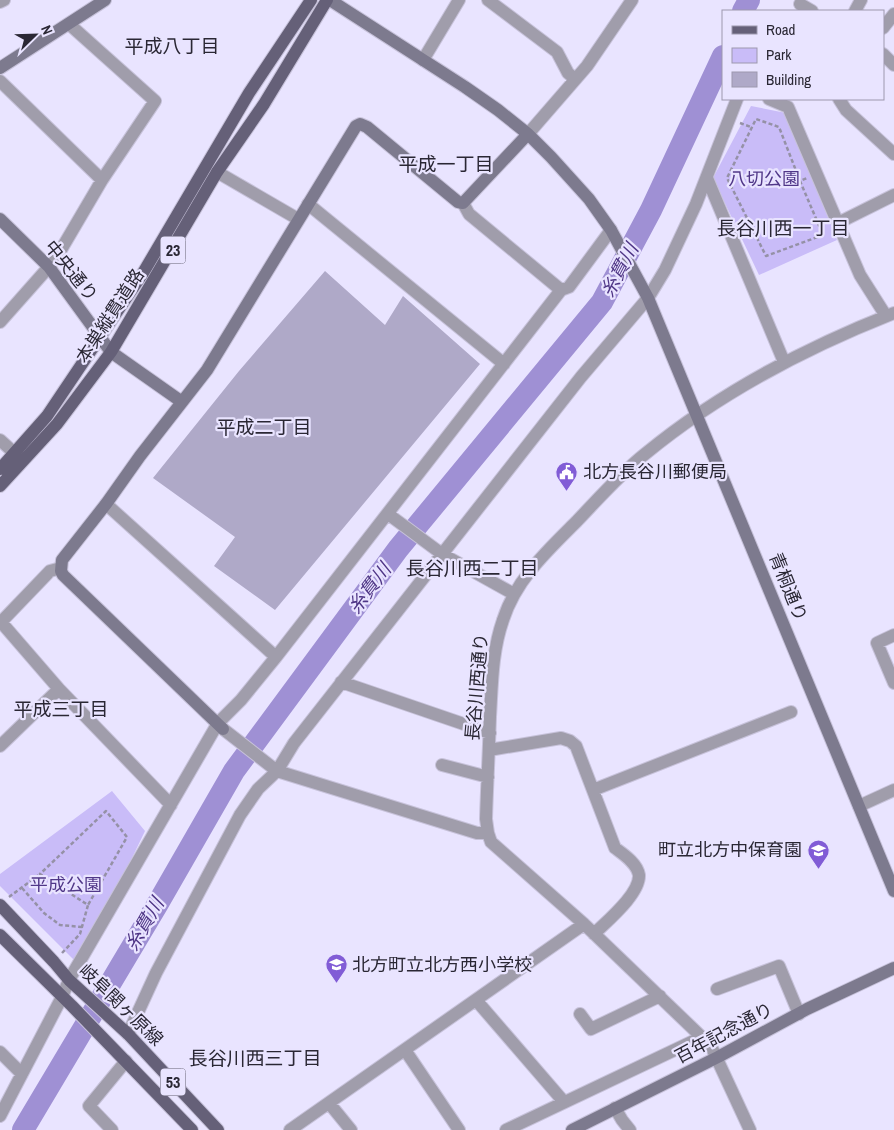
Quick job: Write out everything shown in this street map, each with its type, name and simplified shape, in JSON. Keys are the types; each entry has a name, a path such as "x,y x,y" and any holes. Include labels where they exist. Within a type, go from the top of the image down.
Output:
{"main road":[{"name":"本巣縦貫道路","path":"0,486 143,273 249,93 311,0"},
{"name":"本巣縦貫道路","path":"0,469 19,457 57,424 111,352 218,172 264,104 328,0"},
{"name":"岐阜関ヶ原線","path":"4,902 69,980 126,1032 218,1130"},
{"name":"岐阜関ヶ原線","path":"0,935 192,1130"}],"street":[{"path":"0,2 4,0"},
{"path":"0,68 106,0"},
{"name":"青桐通り","path":"328,0 498,110 528,134 590,198 611,230 648,298 894,890"},
{"path":"423,60 459,0"},
{"path":"488,0 556,52 568,73 575,79"},
{"path":"463,203 528,134 587,66 632,0"},
{"path":"884,27 894,14"},
{"path":"0,322 55,260 102,180 155,102 69,24"},
{"path":"884,55 894,65"},
{"path":"0,81 102,180"},
{"path":"126,1032 240,815 258,789 276,771 294,743 440,552 581,377 648,298 666,270 707,178 737,100"},
{"path":"774,100 791,103 795,125 860,275 890,314"},
{"path":"840,100 846,110 894,154"},
{"path":"561,290 469,214 463,203 458,202 367,127 360,124 354,128 207,370 62,560 61,568 63,574 221,726 276,771 477,833 488,833 491,842 584,924 711,1046 718,1057 750,1130"},
{"path":"218,172 298,219"},
{"path":"707,178 784,362"},
{"path":"838,222 894,195"},
{"path":"308,204 504,364"},
{"name":"中央通り","path":"0,219 49,267 111,352 182,402"},
{"path":"0,1116 69,980 171,806 221,726 391,516 504,364 561,290 569,287 611,230"},
{"name":"長谷川西通り","path":"488,833 486,819 492,675 496,646 508,604 525,577 548,549 644,454 698,415 764,372 890,314"},
{"path":"0,440 19,457"},
{"path":"106,504 276,657"},
{"path":"391,516 440,552 514,594"},
{"path":"61,568 50,571 1,622 59,689 171,806"},
{"path":"894,635 877,643 894,683"},
{"path":"341,682 490,733"},
{"path":"0,746 59,689"},
{"path":"593,790 791,712"},
{"path":"489,750 561,738 570,741 576,746 616,848 628,858 639,875 635,888 628,899 594,934"},
{"path":"442,765 488,777"},
{"path":"859,806 894,790"},
{"path":"290,1130 584,924"},
{"path":"717,988 778,966 799,1014"},
{"name":"百年記念通り","path":"572,1130 799,1014 894,968"},
{"path":"580,1014 591,1029 660,996"},
{"path":"476,1000 564,1102"},
{"path":"506,1130 702,1037"},
{"path":"405,1050 460,1130"},
{"path":"0,1052 22,1074"},
{"path":"112,1130 89,1106 126,1061"},
{"path":"328,1103 351,1130"},
{"path":"615,1108 630,1130"}],"path":[{"path":"756,119 779,127 800,181 823,235 766,256 727,178 756,119"},
{"path":"800,181 817,173"},
{"path":"4,902 40,874 106,812 126,837 88,906 80,934 54,962"},
{"path":"40,874 88,906"},
{"path":"22,888 44,913 60,925 82,927"}],"green space":[{"name":"八切公園","path":"751,106 786,113 837,240 759,275 713,178"},
{"name":"平成公園","path":"112,791 145,831 80,966 0,886 0,874"}],"building":[{"path":"325,271 385,325 403,296 480,364 275,610 214,566 235,537 153,478 239,371"}],"waterway":[{"name":"糸貫川","path":"744,10 749,0"},
{"name":"糸貫川","path":"23,1130 157,905 234,771 398,549 602,302 651,210 722,58"}],"place":[{"name":"北方長谷川郵便局","path":"567,491"},
{"name":"町立北方中保育園","path":"818,869"},
{"name":"北方町立北方西小学校","path":"336,984"}],"district":[{"name":"平成八丁目","path":"172,46"},
{"name":"平成一丁目","path":"446,164"},
{"name":"長谷川西一丁目","path":"783,228"},
{"name":"平成二丁目","path":"264,427"},
{"name":"長谷川西二丁目","path":"472,568"},
{"name":"平成三丁目","path":"61,709"},
{"name":"長谷川西三丁目","path":"255,1058"}]}
